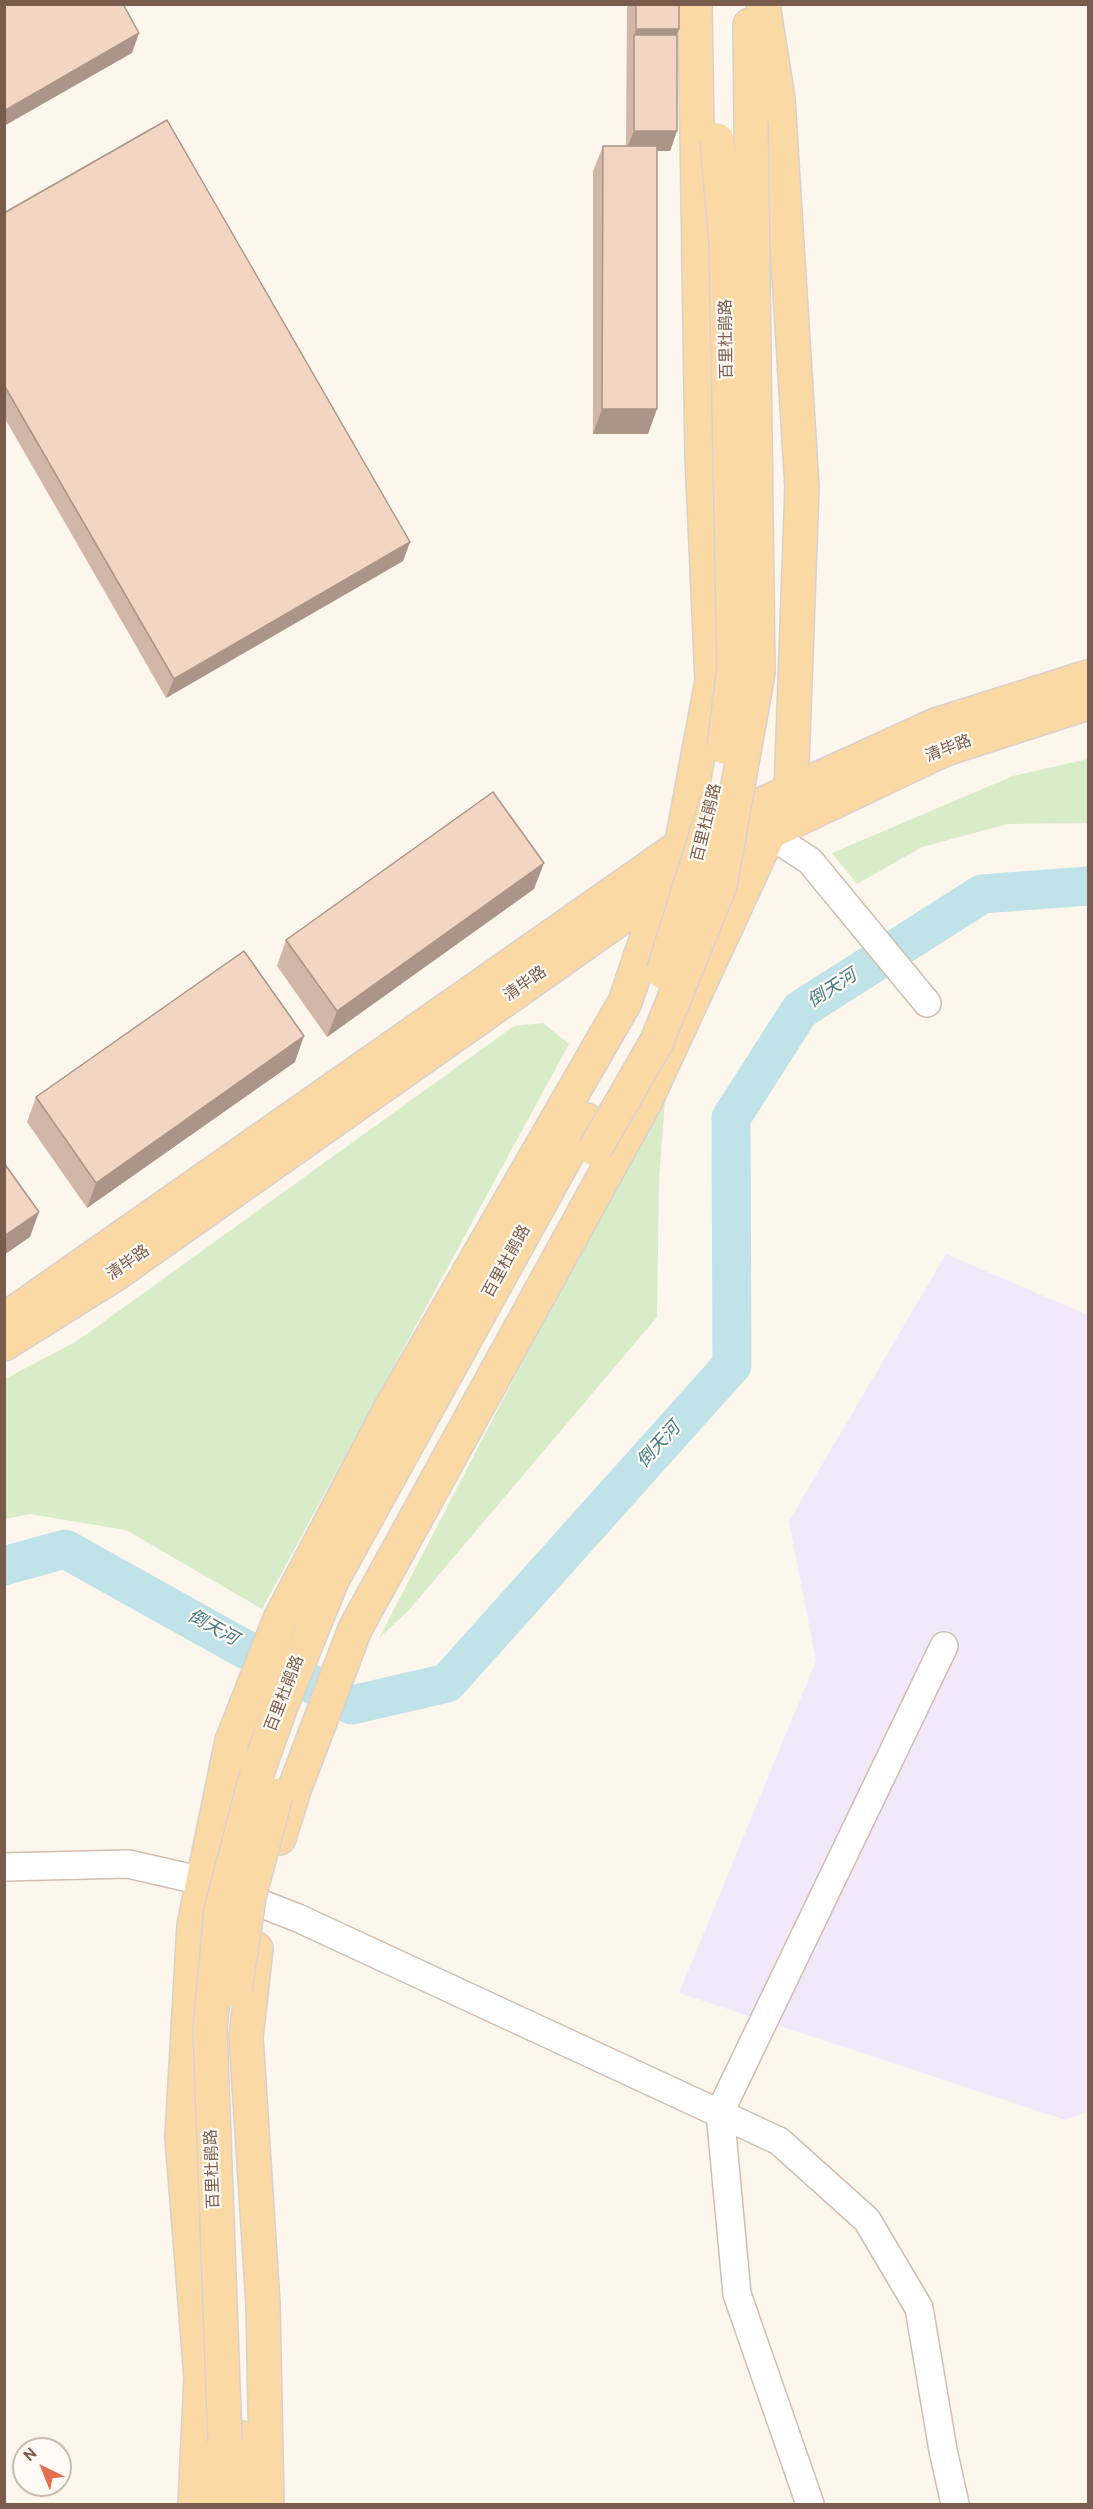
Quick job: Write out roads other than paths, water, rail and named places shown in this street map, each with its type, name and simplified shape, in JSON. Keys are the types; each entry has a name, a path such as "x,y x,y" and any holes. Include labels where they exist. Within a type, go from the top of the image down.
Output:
{"main road":[{"path":"195,2505 201,2377 182,2137 194,1926 235,1734 280,1619 392,1406 625,1002 664,887 681,847 712,681 702,455 694,4"},
{"name":"百里杜鹃路","path":"244,2505 233,2439 210,2029 221,1911 256,1773 332,1580 586,1120 647,1018 682,917 716,804 734,668 726,242 705,4"},
{"name":"百里杜鹃路","path":"220,2505 233,2439 232,2009 276,1795 352,1600 595,1149 657,1041 720,885 758,673 749,4"},
{"path":"267,2505 263,2304 246,2037 255,1900 355,1629 645,1102 769,834 791,792 802,487 778,99 763,4"},
{"path":"4,1320 699,833 936,725 1089,676"},
{"name":"清毕路","path":"4,1344 114,1275 712,855 769,834 945,749 1089,703"}],"street":[{"path":"769,834 810,861 927,1003"},
{"path":"810,2505 738,2294 720,2112 944,1646"},
{"path":"4,1867 128,1864 203,1881 255,1900 779,2140 867,2220 919,2308 943,2450 955,2505"}],"waterway":[{"name":"倒天河","path":"4,1566 65,1549 239,1646 352,1705 447,1683 732,1365 731,1118 800,1010 982,894 1088,886"}]}
